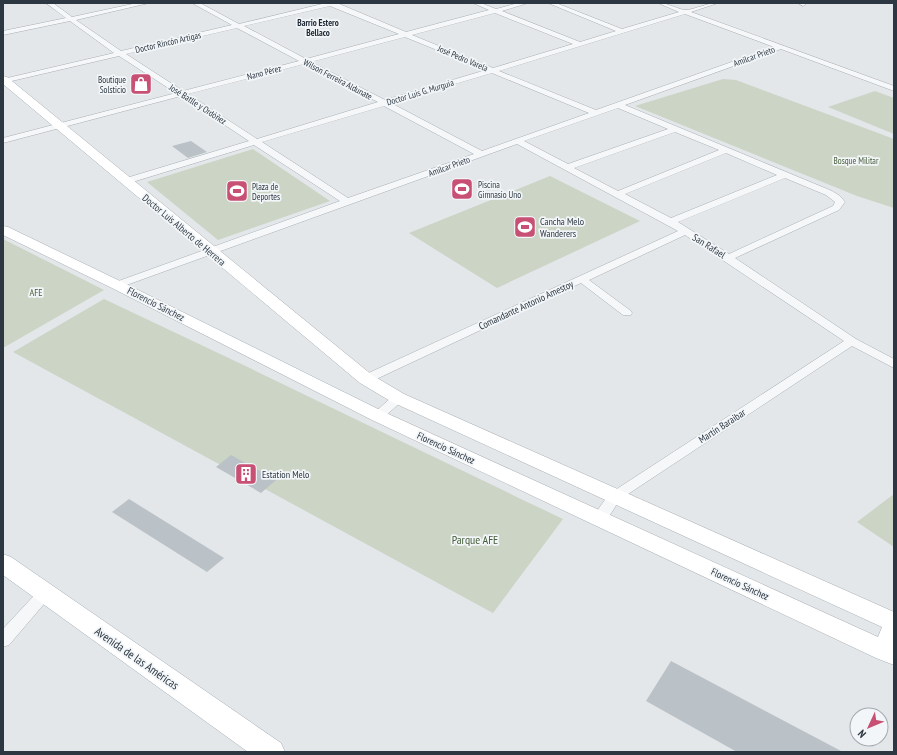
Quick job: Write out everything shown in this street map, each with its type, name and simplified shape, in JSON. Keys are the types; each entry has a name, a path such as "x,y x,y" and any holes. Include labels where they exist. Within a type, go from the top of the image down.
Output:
{"main road":[{"name":"Avenida de las Américas","path":"3,563 271,752"}],"street":[{"name":"José Batlle y Ordóñez","path":"49,3 119,53 348,202"},
{"path":"3,33 146,3"},
{"name":"Wilson Ferreira Aldunate","path":"195,3 481,154"},
{"name":"Doctor Rincón Artigas","path":"4,80 331,3"},
{"name":"José Pedro Varela","path":"331,3 596,113"},
{"path":"476,3 580,44"},
{"name":"Nano Pérez","path":"3,141 525,3"},
{"path":"550,3 622,31"},
{"path":"661,3 894,89"},
{"name":"Doctor Luis G. Murguia","path":"126,181 715,3"},
{"name":"Amilcar Prieto","path":"117,285 209,250 348,202 781,47"},
{"name":"Doctor Luis Alberto de Herrera","path":"4,80 366,379"},
{"path":"618,105 829,193 840,202 836,208 728,258"},
{"path":"568,167 674,129"},
{"name":"San Rafael","path":"517,141 671,222 728,258 852,341 894,364"},
{"path":"618,194 726,150"},
{"path":"671,222 784,175"},
{"name":"Florencio Sánchez","path":"3,230 117,285 378,416 889,653"},
{"name":"Comandante Antonio Amestoy","path":"366,379 686,231"},
{"path":"582,279 627,314"},
{"name":"Martín Baraibar","path":"598,518 614,497 852,341"},
{"path":"366,379 398,398 614,497 894,622"},
{"path":"378,416 398,398"},
{"path":"3,640 45,593"},
{"path":"889,653 894,626"}],"green space":[{"name":"Bosque Militar","path":"723,79 736,80 894,139 894,208 857,196 635,106"},
{"path":"875,91 894,98 894,134 828,107"},
{"name":"Plaza de Deportes","path":"253,149 330,201 218,240 147,182"},
{"name":"Cancha Melo Wanderers","path":"550,176 640,221 497,288 409,233"},
{"name":"AFE","path":"3,239 104,290 3,348"},
{"name":"Parque AFE","path":"104,299 563,519 493,613 13,352"},
{"path":"894,494 894,547 857,522"}],"building":[{"path":"191,141 207,152 188,158 172,146"},
{"name":"Estatíon Melo","path":"231,455 276,480 261,493 216,467"},
{"path":"129,499 224,558 207,572 112,512"},
{"path":"671,661 843,752 737,752 646,701"}],"place":[{"name":"Boutique Solsticio","path":"141,84"},
{"name":"Piscina Gimnasio Uno","path":"462,189"},
{"name":"Plaza de Deportes","path":"237,191"},
{"name":"Cancha Melo Wanderers","path":"525,227"},
{"name":"Estatíon Melo","path":"246,474"}],"district":[{"name":"Barrio Estero Bellaco","path":"318,28"}]}
